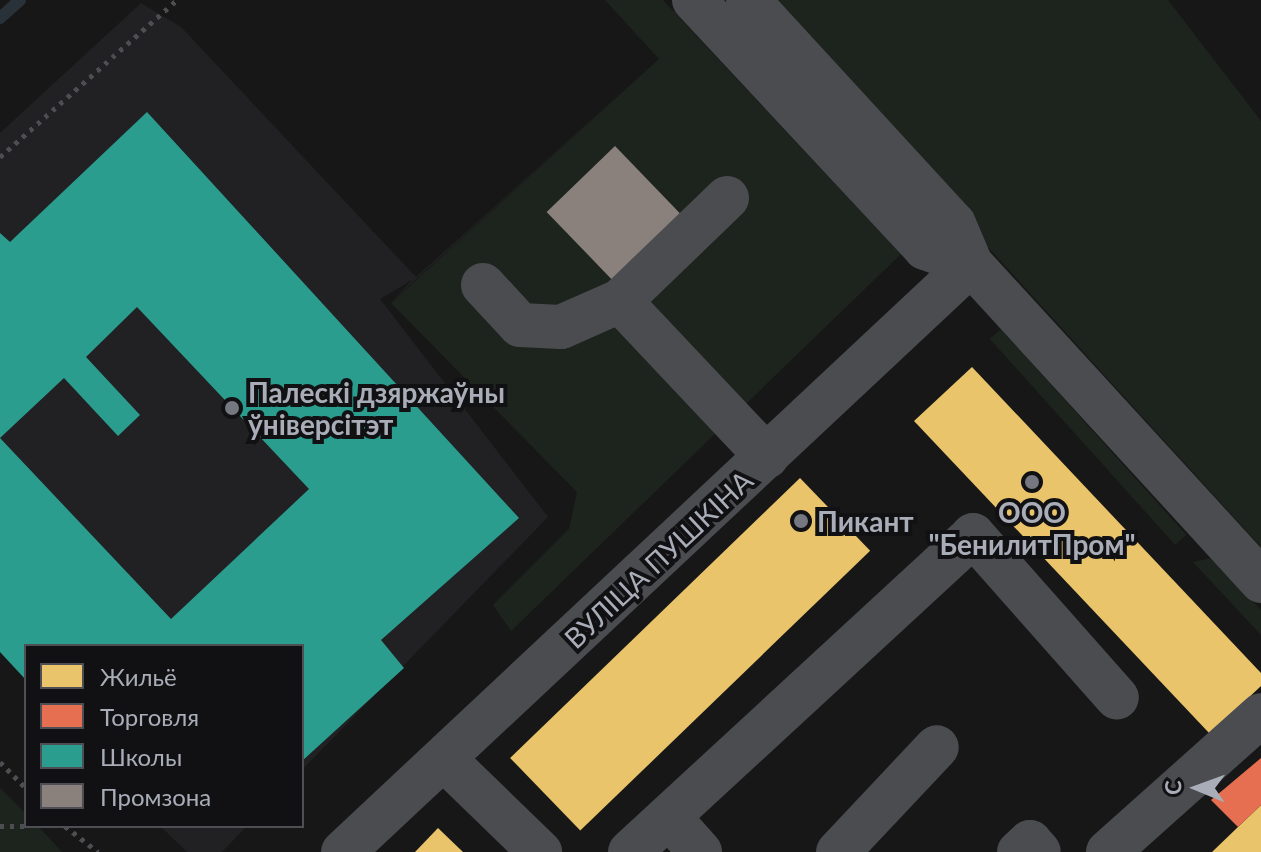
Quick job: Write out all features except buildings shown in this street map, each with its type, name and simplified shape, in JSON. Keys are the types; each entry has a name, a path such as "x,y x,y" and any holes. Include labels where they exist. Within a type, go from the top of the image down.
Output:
{"street":[{"path":"694,0 925,248 971,264"},
{"path":"748,0 954,224 971,264 1261,581"},
{"path":"483,285 520,325 561,327 620,301 727,198"},
{"name":"ВУЛІЦА ПУШКІНА","path":"343,852 971,264"},
{"path":"620,301 767,457"},
{"path":"630,852 973,535 1117,698"},
{"path":"1108,852 1261,715"},
{"path":"838,852 937,747"},
{"path":"444,759 540,852"},
{"path":"669,817 700,852"},
{"path":"1019,852 1030,842 1039,852"}],"path":[{"path":"0,157 177,0"},
{"path":"0,762 24,786"},
{"path":"0,826 24,826"},
{"path":"68,828 98,852"}],"shaded area":[{"path":"605,0 663,0 901,254 511,631 493,605 569,529 577,492 391,303 659,59"},
{"path":"763,0 1168,0 1261,121 1261,547"},
{"name":"Палескі дзяржаўны ўніверсітэт","path":"141,3 181,27 416,277 659,59 391,302 412,280 380,299 548,517 304,768 304,644 24,644 24,678 0,652 0,133"},
{"path":"1001,329 1186,535 1175,545 990,339"},
{"path":"1212,558 1261,610 1261,635 1193,562"},
{"path":"0,788 24,812 24,828 40,828 62,852 0,852"},
{"path":"162,828 245,828 222,852 187,852"}],"waterway":[{"path":"0,18 20,0"}],"place":[{"name":"Палескі дзяржаўны ўніверсітэт","path":"232,408"},
{"name":"ООО \"БенилитПром\"","path":"1032,482"},
{"name":"Пикант","path":"801,521"}]}
